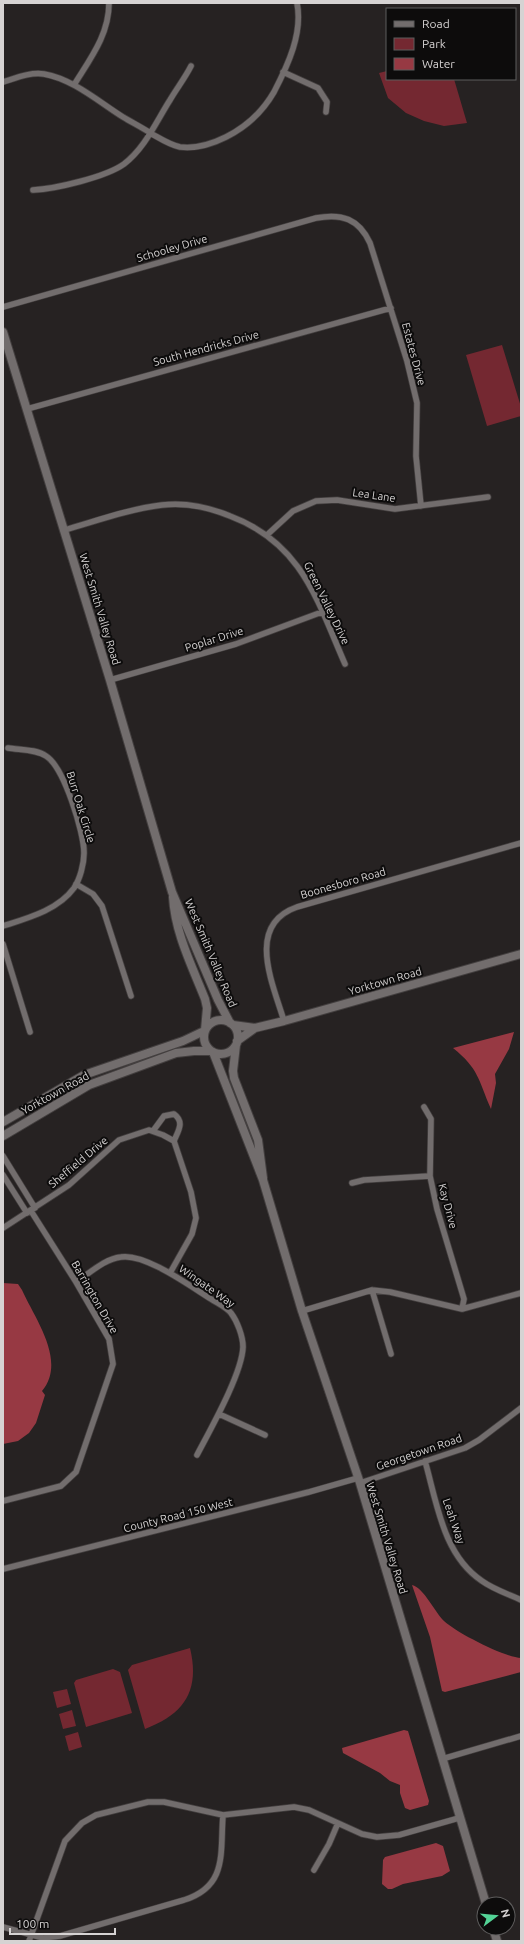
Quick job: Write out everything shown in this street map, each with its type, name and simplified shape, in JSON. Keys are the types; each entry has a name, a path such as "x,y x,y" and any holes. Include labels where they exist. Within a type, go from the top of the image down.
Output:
{"main road":[{"name":"West Smith Valley Road","path":"3,332 110,680 172,892 218,1000 232,1024"},
{"name":"West Smith Valley Road","path":"172,892 173,907 182,942 205,999 207,1008 204,1031"},
{"name":"Yorktown Road","path":"232,1024 255,1028 284,1021 521,954"},
{"path":"217,1020 232,1024 237,1031 237,1043 232,1050 226,1054 212,1052 204,1043 204,1031 208,1024 217,1020"},
{"name":"Yorktown Road","path":"237,1043 255,1028"},
{"name":"Yorktown Road","path":"3,1122 84,1075 183,1041 204,1031"},
{"name":"West Smith Valley Road","path":"237,1043 233,1071 234,1078 258,1140 263,1180"},
{"name":"Yorktown Road","path":"3,1136 89,1085 176,1053 194,1050 212,1052"},
{"name":"West Smith Valley Road","path":"212,1052 263,1180 302,1311 359,1480 483,1896"}],"street":[{"path":"74,85 104,35 108,18 109,3"},
{"path":"3,82 37,74 50,75 74,85 169,143 181,147 204,145 222,139 244,126 269,101 295,43 299,27 297,3"},
{"path":"33,190 52,188 115,169 133,155 151,133 191,66"},
{"path":"283,72 318,88 327,102 326,112"},
{"name":"Schooley Drive","path":"3,307 316,218 337,216 348,219"},
{"name":"Estates Drive","path":"348,219 356,224 366,236 391,308 407,361 417,403 416,456 421,506"},
{"name":"South Hendricks Drive","path":"27,409 391,308"},
{"name":"Lea Lane","path":"268,534 293,511 316,501 337,500 395,509 488,497"},
{"name":"Green Valley Drive","path":"64,530 151,507 177,504 210,509 245,521 268,534 293,559 322,612 345,664"},
{"name":"Poplar Drive","path":"110,680 236,644 322,612"},
{"name":"Burr Oak Circle","path":"8,748 41,753 51,760 60,771 83,845 82,866 76,884"},
{"name":"Boonesboro Road","path":"284,1021 267,965 266,950 271,928 278,917 298,907 521,843"},
{"path":"3,926 38,914 60,902 76,884 93,894 102,906 131,996"},
{"path":"3,944 30,1032"},
{"name":"Kay Drive","path":"424,1107 431,1119 430,1176 437,1209 464,1299 462,1309"},
{"path":"170,1273 192,1234 196,1218 191,1192 174,1141 180,1124 178,1118 174,1114 164,1116 151,1131 174,1141"},
{"name":"Sheffield Drive","path":"3,1228 69,1185 119,1140 151,1131"},
{"path":"3,1156 31,1210"},
{"path":"3,1175 31,1210"},
{"path":"352,1183 364,1180 430,1176"},
{"name":"Barrington Drive","path":"3,1501 61,1486 76,1472 113,1364 109,1339 76,1282 31,1210"},
{"name":"Wingate Way","path":"76,1282 105,1262 122,1257 137,1258 170,1273 230,1312 239,1328 243,1345 242,1359 219,1414 196,1455"},
{"path":"372,1290 391,1354"},
{"path":"302,1311 372,1290 390,1292 462,1309 521,1293"},
{"name":"Georgetown Road","path":"359,1480 425,1462 465,1448 520,1412"},
{"path":"219,1414 266,1435"},
{"name":"Leah Way","path":"425,1462 444,1528 451,1547 457,1557 482,1581 521,1600"},
{"name":"County Road 150 West","path":"3,1569 359,1480"},
{"path":"442,1759 521,1736"},
{"path":"29,1941 65,1841 75,1829 86,1820 96,1815 148,1802 164,1802 223,1815 294,1807 310,1810 362,1834 382,1837 399,1835 459,1818"},
{"path":"3,1927 43,1938 60,1936 200,1894 211,1885 219,1868 223,1815"},
{"path":"314,1870 329,1844 338,1823"}],"green space":[{"path":"386,71 386,80 454,80 467,123 444,126 424,121 406,113 388,98 379,73"},
{"path":"502,345 521,407 521,416 487,426 466,355"},
{"path":"190,1648 193,1663 193,1676 191,1688 186,1699 170,1716 145,1729 128,1670 132,1665"},
{"path":"113,1669 120,1672 132,1713 86,1727 74,1683 76,1680"},
{"path":"67,1689 71,1704 57,1708 53,1692"},
{"path":"72,1710 76,1726 63,1729 59,1714"},
{"path":"78,1732 82,1747 69,1751 65,1736"}],"water":[{"path":"514,1032 509,1049 495,1074 496,1083 491,1109 477,1075 462,1055 453,1048"},
{"path":"3,1283 18,1284 22,1290 46,1340 50,1354 51,1367 49,1379 42,1391 45,1395 36,1423 29,1433 18,1441 3,1444"},
{"path":"412,1585 421,1590 440,1617 450,1626 493,1649 513,1657 521,1658 521,1672 445,1692 442,1691 430,1637"},
{"path":"404,1730 408,1731 429,1801 428,1805 410,1810 405,1808 400,1793 400,1785 390,1781 380,1773 343,1753 342,1748"},
{"path":"436,1843 443,1846 450,1871 442,1876 403,1884 392,1889 388,1889 382,1884 383,1860 385,1857"}]}
